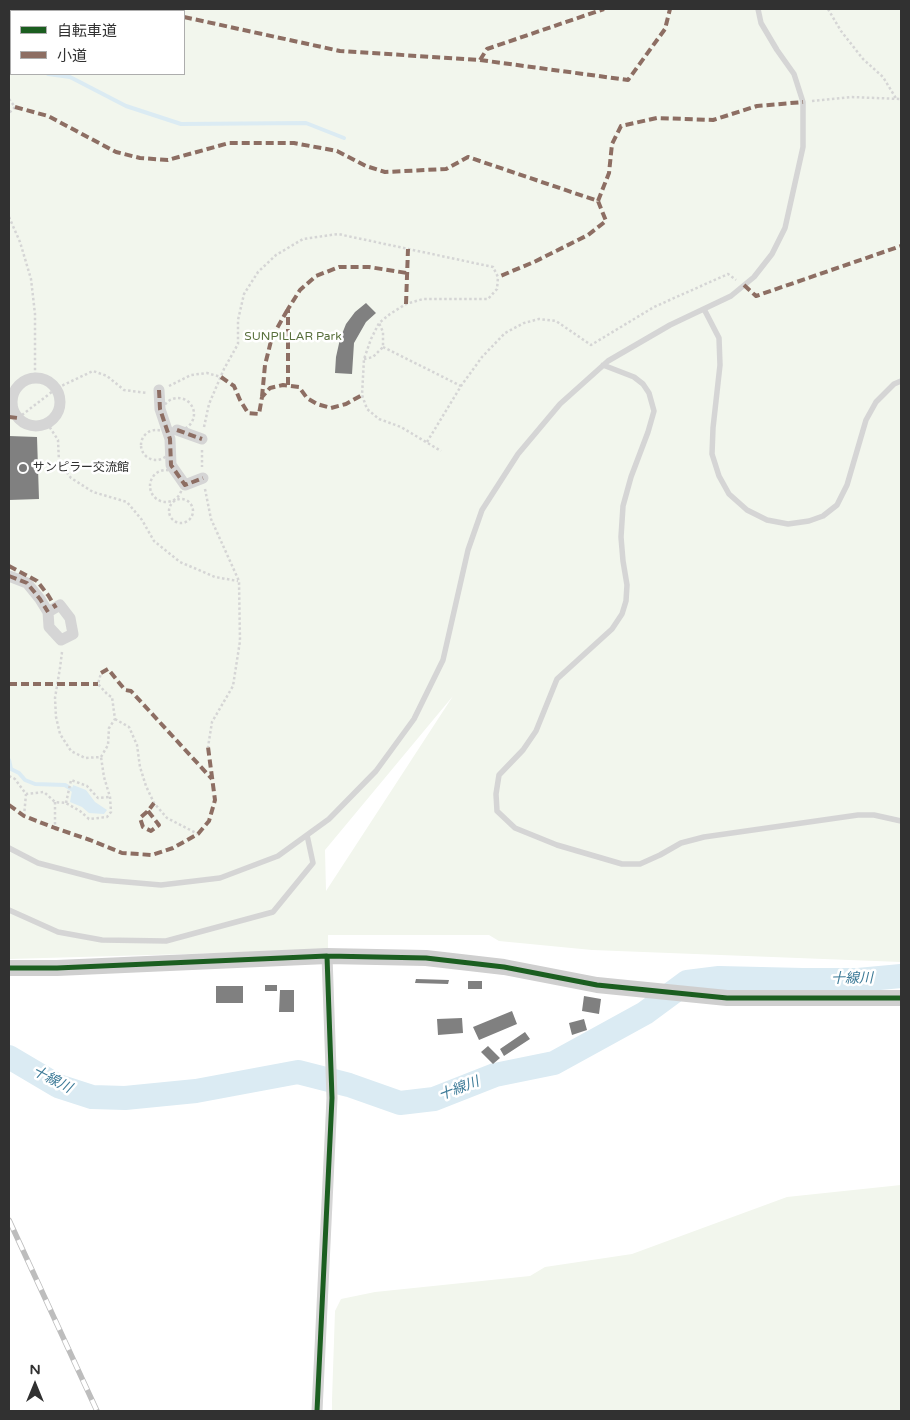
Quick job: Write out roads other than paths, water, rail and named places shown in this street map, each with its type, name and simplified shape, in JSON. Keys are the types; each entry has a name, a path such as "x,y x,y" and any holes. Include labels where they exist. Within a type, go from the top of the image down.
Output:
{"street":[{"path":"35,377 44,378 57,388 61,404 59,412 54,419 39,426 13,418 13,396 21,383 35,377"},
{"path":"160,390 162,417 173,434 171,465 185,485 203,478"},
{"path":"173,434 202,439"},
{"path":"9,576 27,584 40,599 48,612 49,627 61,640 73,634 70,618 60,605 48,612"},
{"path":"9,968 57,968 326,956 426,958 504,967 596,985 679,994 727,998 901,998"},
{"path":"317,1411 332,1098 326,956"}],"lane":[{"path":"9,848 38,863 102,880 161,884 220,878 278,856 329,819 376,772 414,719 443,660 468,550 482,510 518,454 560,404 608,361 670,325 730,296 754,277 772,254 785,228 803,147 803,102 794,74 761,23 758,9"},
{"path":"704,309 719,338 720,365 712,454 719,476 729,494 748,510 767,520 788,524 809,521 823,516 837,505 847,485 866,420 876,402 894,384 901,381"},
{"path":"603,365 634,377 643,384 649,393 654,411 631,477 624,506 621,537 626,601 622,614 612,629 557,679 536,730 523,750 499,775 496,794 497,811 515,828 557,845 622,864 640,864 681,843 704,837 858,815 874,815 901,821"},
{"path":"9,910 58,932 102,940 166,940 273,912 314,863 307,835"}],"waterway":[{"path":"55,75 70,77 126,106 181,124 306,123 344,138"},
{"path":"9,760 11,769 19,773 25,780 35,784 65,785 76,792"},
{"name":"十線川","path":"9,1057 58,1086 92,1097 125,1098 196,1091 298,1072 349,1085 400,1103 434,1099 495,1075 554,1063 645,1013 687,982 719,978 858,980 901,976"}],"railway":[{"path":"9,1220 97,1411"}],"place":[{"name":"サンピラー交流館","path":"23,468"}],"park label":[{"name":"SUNPILLAR Park","path":"293,337"}]}
